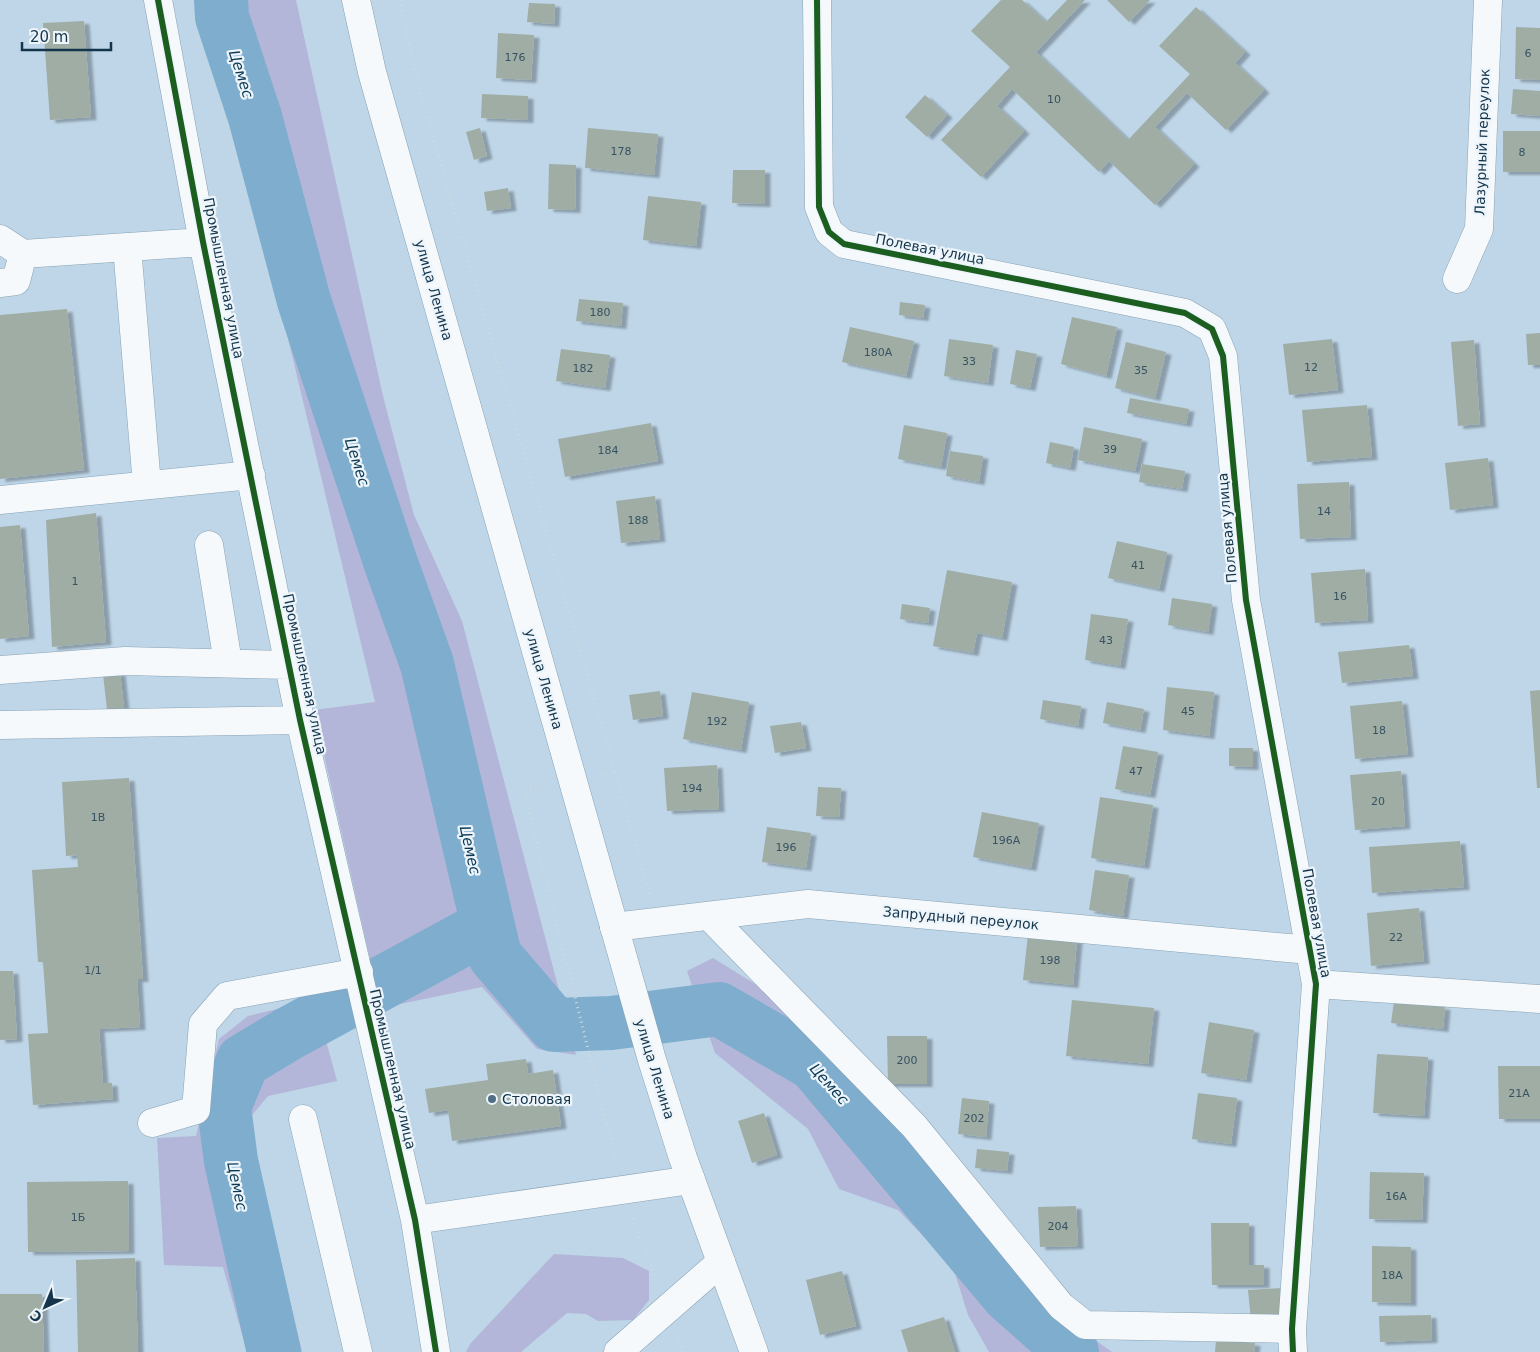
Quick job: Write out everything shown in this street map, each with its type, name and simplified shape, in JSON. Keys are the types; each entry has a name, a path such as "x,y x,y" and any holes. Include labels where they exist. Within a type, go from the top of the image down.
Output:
{"main road":[{"name":"Промышленная улица","path":"158,0 203,242 300,720 415,1220 436,1352"},
{"name":"улица Ленина","path":"356,0 375,82 628,980 691,1180 754,1352"},
{"name":"Полевая улица","path":"817,0 818,208 829,232 844,244 1185,312 1212,328 1223,356 1246,600 1316,984 1292,1341"},
{"name":"Лазурный переулок","path":"1458,279 1479,229 1488,0"},
{"path":"0,239 24,254 203,242"},
{"path":"127,247 147,485"},
{"path":"0,283 16,281 24,254"},
{"path":"0,500 251,475"},
{"path":"209,545 228,663"},
{"path":"0,670 124,661 289,665"},
{"path":"0,725 300,720"},
{"name":"Запрудный переулок","path":"614,927 808,904 1310,950"},
{"path":"709,916 914,1126 1061,1306 1085,1325 1292,1341"},
{"path":"152,1123 196,1110 203,1024 227,996 358,972"},
{"path":"1316,984 1540,999"},
{"path":"303,1120 358,1352"},
{"path":"415,1220 691,1180"},
{"path":"618,1352 721,1262"}],"path":[{"path":"400,0 420,90 614,772"},
{"path":"572,982 591,1062"}],"shaded area":[{"path":"207,0 296,0 383,396 414,515 462,621 576,1055 537,1049 482,987 381,1008 314,710 375,702"},
{"path":"713,958 765,990 834,1057 1094,1339 1112,1352 989,1352 968,1315 953,1267 898,1210 839,1189 808,1129 715,1053 687,971"},
{"path":"315,1000 337,1081 268,1096 248,1120 302,1352 247,1352 223,1267 164,1265 157,1138 196,1136 219,1039 248,1016"},
{"path":"554,1254 623,1258 649,1271 649,1300 633,1320 598,1321 586,1314 567,1313 521,1352 466,1352 470,1344"}],"building":[{"path":"1001,0 1022,0 1046,22 1067,0 1085,0 1036,52 1128,140 1190,74 1159,46 1196,7 1245,52 1235,63 1264,90 1226,130 1187,93 1155,127 1194,164 1155,205 1109,161 1099,172 1012,89 997,106 1024,131 981,177 941,140 1010,67 971,31"},
{"path":"1107,0 1150,0 1129,22"},
{"path":"529,3 555,4 554,24 527,22"},
{"path":"84,21 91,117 50,120 43,23"},
{"path":"1516,27 1540,28 1540,80 1515,79"},
{"path":"498,33 534,35 531,80 496,78"},
{"path":"1513,89 1540,91 1540,116 1511,114"},
{"path":"482,94 528,96 528,120 481,118"},
{"path":"925,95 947,115 927,137 905,117"},
{"path":"480,128 487,156 474,160 466,132"},
{"path":"588,128 658,134 654,175 585,168"},
{"path":"1503,131 1540,131 1540,172 1503,172"},
{"path":"549,164 576,165 575,210 548,209"},
{"path":"733,170 765,170 765,204 732,203"},
{"path":"508,188 511,208 487,211 484,192"},
{"path":"648,196 701,202 696,246 643,240"},
{"path":"579,299 623,303 621,326 576,321"},
{"path":"900,302 925,305 923,318 899,315"},
{"path":"67,309 84,470 0,479 0,315"},
{"path":"1072,317 1117,327 1106,376 1061,364"},
{"path":"850,327 914,341 906,376 842,362"},
{"path":"1540,333 1540,365 1528,365 1526,334"},
{"path":"949,339 993,345 988,383 944,376"},
{"path":"1332,339 1338,390 1289,395 1283,344"},
{"path":"1474,340 1480,424 1458,426 1451,342"},
{"path":"1126,342 1166,352 1155,398 1115,388"},
{"path":"561,349 610,355 605,388 556,381"},
{"path":"1016,350 1037,354 1030,388 1010,384"},
{"path":"1130,398 1189,409 1186,424 1127,413"},
{"path":"1367,405 1372,457 1307,462 1302,410"},
{"path":"651,423 658,461 565,477 558,439"},
{"path":"904,425 947,433 941,467 898,459"},
{"path":"1084,427 1142,439 1135,471 1078,460"},
{"path":"1050,442 1074,447 1070,468 1046,463"},
{"path":"950,451 983,456 979,482 946,476"},
{"path":"1488,458 1493,505 1450,510 1445,463"},
{"path":"1142,464 1185,471 1182,489 1139,482"},
{"path":"1349,482 1351,537 1300,539 1297,484"},
{"path":"655,496 660,539 621,543 616,501"},
{"path":"96,513 106,642 52,647 46,520"},
{"path":"20,525 29,636 0,639 0,527"},
{"path":"1117,541 1167,552 1159,589 1108,578"},
{"path":"1365,569 1368,620 1315,623 1311,573"},
{"path":"947,570 1012,582 1002,638 977,633 973,653 933,646"},
{"path":"1172,598 1212,604 1208,632 1168,625"},
{"path":"902,604 930,608 928,623 900,619"},
{"path":"1091,614 1128,619 1120,666 1085,660"},
{"path":"1409,645 1413,676 1342,683 1338,652"},
{"path":"120,672 124,708 107,710 103,674"},
{"path":"1167,687 1214,692 1209,736 1163,730"},
{"path":"1540,690 1540,788 1537,788 1530,691"},
{"path":"660,691 663,716 633,720 629,695"},
{"path":"692,692 749,702 741,750 683,739"},
{"path":"1043,700 1081,706 1078,726 1040,719"},
{"path":"1402,701 1408,754 1355,759 1350,706"},
{"path":"1107,702 1144,709 1140,730 1103,723"},
{"path":"801,722 806,748 775,753 770,726"},
{"path":"1123,746 1158,752 1150,795 1115,789"},
{"path":"1229,748 1253,748 1253,767 1229,766"},
{"path":"717,765 719,809 667,811 664,768"},
{"path":"1401,771 1405,826 1355,830 1350,775"},
{"path":"129,778 143,979 137,979 140,1027 99,1029 103,1083 112,1083 113,1099 33,1105 28,1034 48,1033 43,962 38,962 32,870 78,867 77,855 66,856 62,782"},
{"path":"818,787 841,788 839,817 816,816"},
{"path":"1100,797 1153,805 1144,866 1091,858"},
{"path":"982,812 1039,823 1031,868 973,857"},
{"path":"767,827 811,833 806,868 762,862"},
{"path":"1460,841 1464,887 1372,893 1369,847"},
{"path":"1095,870 1129,875 1123,916 1089,910"},
{"path":"1419,908 1424,961 1371,966 1367,913"},
{"path":"1028,934 1077,940 1073,985 1023,980"},
{"path":"0,971 13,971 17,1039 0,1040"},
{"path":"1072,1000 1154,1008 1148,1064 1066,1056"},
{"path":"1394,1001 1445,1007 1443,1029 1391,1023"},
{"path":"1209,1022 1254,1030 1246,1080 1201,1073"},
{"path":"887,1036 927,1036 927,1084 888,1084"},
{"path":"1377,1054 1428,1057 1424,1116 1373,1113"},
{"name":"Столовая","path":"526,1059 528,1074 553,1070 561,1126 452,1141 448,1110 429,1113 425,1089 488,1080 486,1064"},
{"path":"1498,1066 1540,1066 1540,1119 1499,1119"},
{"path":"1198,1093 1237,1098 1231,1144 1192,1139"},
{"path":"962,1098 989,1101 986,1137 958,1134"},
{"path":"764,1113 777,1155 752,1163 738,1121"},
{"path":"977,1149 1009,1152 1007,1171 975,1168"},
{"path":"1370,1172 1424,1173 1422,1220 1369,1219"},
{"path":"128,1181 129,1251 28,1252 27,1182"},
{"path":"1076,1206 1078,1246 1040,1247 1038,1207"},
{"path":"1211,1223 1249,1223 1249,1265 1264,1265 1264,1285 1212,1285"},
{"path":"1372,1246 1411,1247 1411,1303 1372,1302"},
{"path":"135,1258 138,1352 78,1352 76,1260"},
{"path":"842,1271 856,1326 820,1335 806,1280"},
{"path":"1282,1288 1285,1318 1251,1321 1248,1290"},
{"path":"0,1294 42,1294 44,1352 0,1352"},
{"path":"1431,1315 1432,1340 1380,1342 1379,1316"},
{"path":"944,1317 955,1352 908,1352 901,1330"},
{"path":"1216,1340 1255,1343 1254,1352 1215,1352"}],"waterway":[{"name":"Цемес","path":"221,0 222,17 255,117 304,301 390,561 427,664 495,956 554,1025 611,1023 719,1009 814,1064 1008,1295 1072,1352"},
{"name":"Цемес","path":"274,1352 231,1161 224,1107 243,1061 288,1034 487,926"}],"cycle path":[{"path":"158,0 203,242 300,720 415,1220 436,1352"},
{"path":"817,0 819,207 829,232 844,244 1185,313 1212,329 1223,356 1246,600 1316,984 1292,1329 1293,1352"}],"place":[{"name":"Столовая","path":"492,1099"}]}
